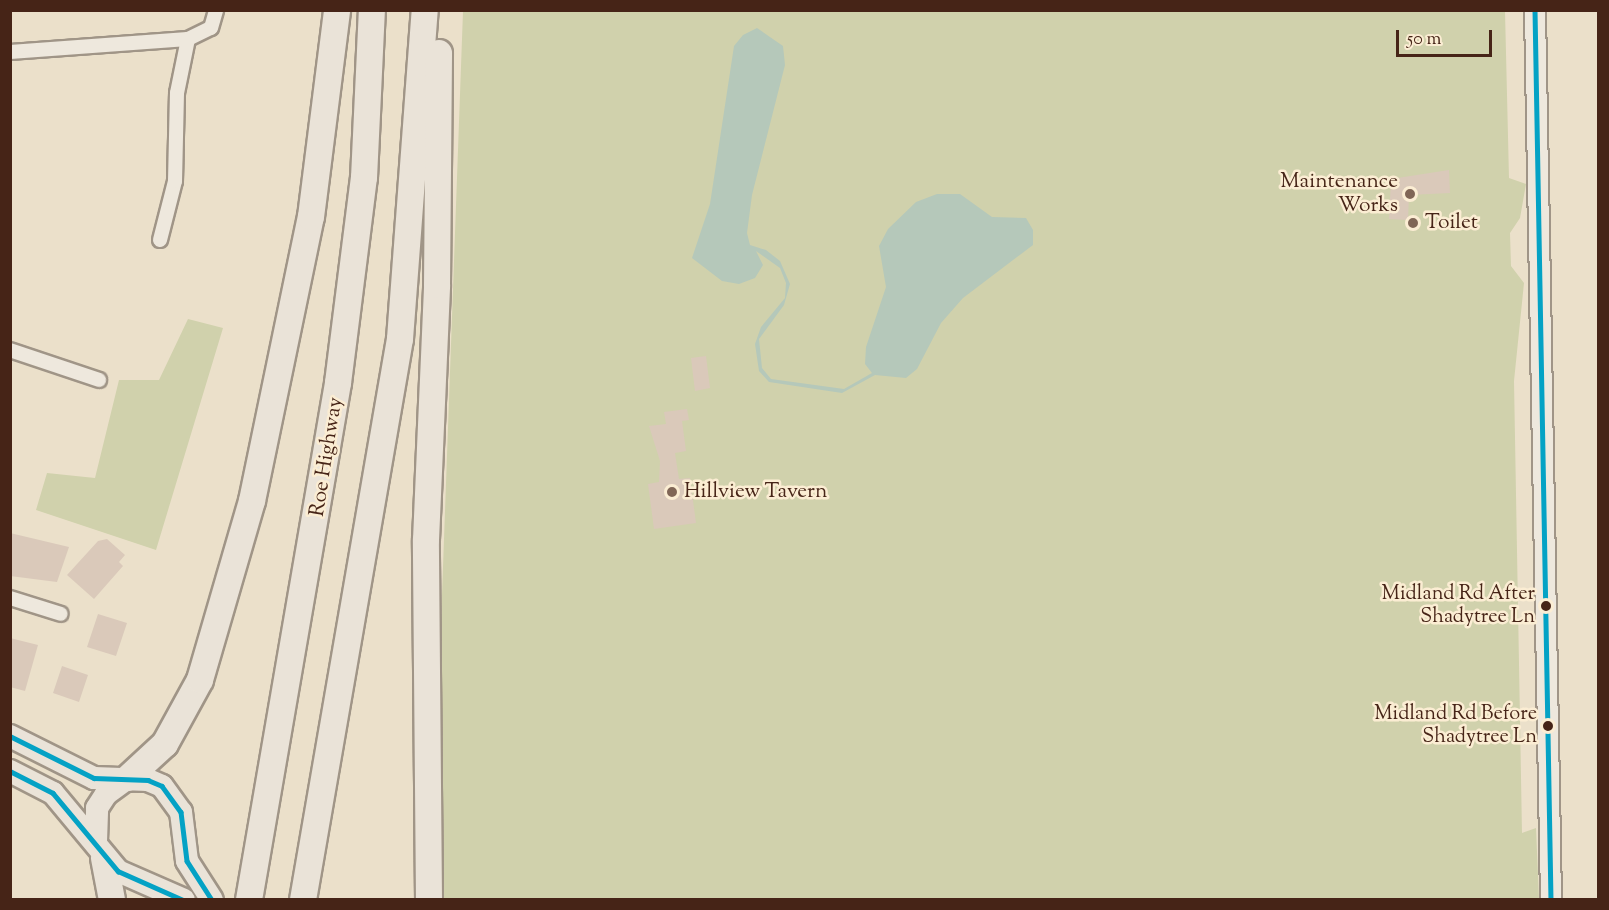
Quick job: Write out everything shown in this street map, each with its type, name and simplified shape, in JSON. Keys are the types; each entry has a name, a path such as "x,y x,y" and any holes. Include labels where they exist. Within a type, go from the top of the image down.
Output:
{"highway":[{"path":"128,778 165,744 200,680 252,501 311,218 337,10"},
{"name":"Roe Highway","path":"249,900 337,394 364,178 372,10"},
{"path":"303,900 398,350 425,10"},
{"path":"429,900 426,562 438,262 439,10"},
{"path":"100,850 112,900"}],"main road":[{"path":"1535,10 1551,900"},
{"path":"10,736 72,771 94,778 148,780 174,798 182,812 188,861 212,900"},
{"path":"10,771 52,793 118,871 184,900"},
{"path":"100,850 98,808 106,794 128,778"}],"street":[{"path":"10,52 188,39 211,28 216,10"},
{"path":"160,240 175,182 177,93 188,39"},
{"path":"10,350 99,380"},
{"path":"10,598 61,614"}],"green space":[{"path":"463,11 1505,11 1509,178 1526,184 1520,218 1510,233 1511,266 1524,283 1514,381 1522,833 1536,828 1539,899 431,900"},
{"path":"188,319 223,328 156,550 36,510 47,473 95,478 119,380 159,380"}],"shaded area":[{"path":"757,28 783,46 785,65 752,195 747,233 750,245 766,250 780,261 790,284 784,305 759,339 762,368 771,379 844,389 872,373 865,364 866,347 886,287 879,246 888,229 916,202 937,194 960,194 992,217 1026,218 1033,230 1033,245 963,298 941,323 917,369 906,378 875,375 842,393 769,382 759,371 755,344 761,327 785,298 786,283 780,268 756,251 763,265 755,278 739,284 722,281 692,258 710,204 734,46 743,35"}],"building":[{"name":"Maintenance Works","path":"1449,170 1450,193 1409,195 1408,220 1389,219 1391,179"},
{"path":"706,356 710,388 695,391 691,358"},
{"path":"687,409 689,420 682,421 686,451 675,453 679,479 690,478 696,523 654,529 648,484 659,482 660,461 649,426 666,424 664,412"},
{"path":"10,533 69,547 57,582 10,576"},
{"path":"107,539 125,555 119,562 123,566 94,599 67,575 98,541"},
{"path":"98,614 127,623 116,656 87,647"},
{"path":"10,638 38,645 25,691 10,687"},
{"path":"62,666 88,675 79,702 53,693"}],"transit line":[{"path":"1535,10 1551,900"},
{"path":"10,736 94,778 148,780 162,786 181,812 187,861 212,900"},
{"path":"10,771 53,793 118,871 183,900"}],"place":[{"name":"Maintenance Works","path":"1410,194"},
{"name":"Toilet","path":"1413,223"},
{"name":"Hillview Tavern","path":"672,492"},
{"name":"Midland Rd After Shadytree Ln","path":"1546,606"},
{"name":"Midland Rd Before Shadytree Ln","path":"1548,726"}]}
